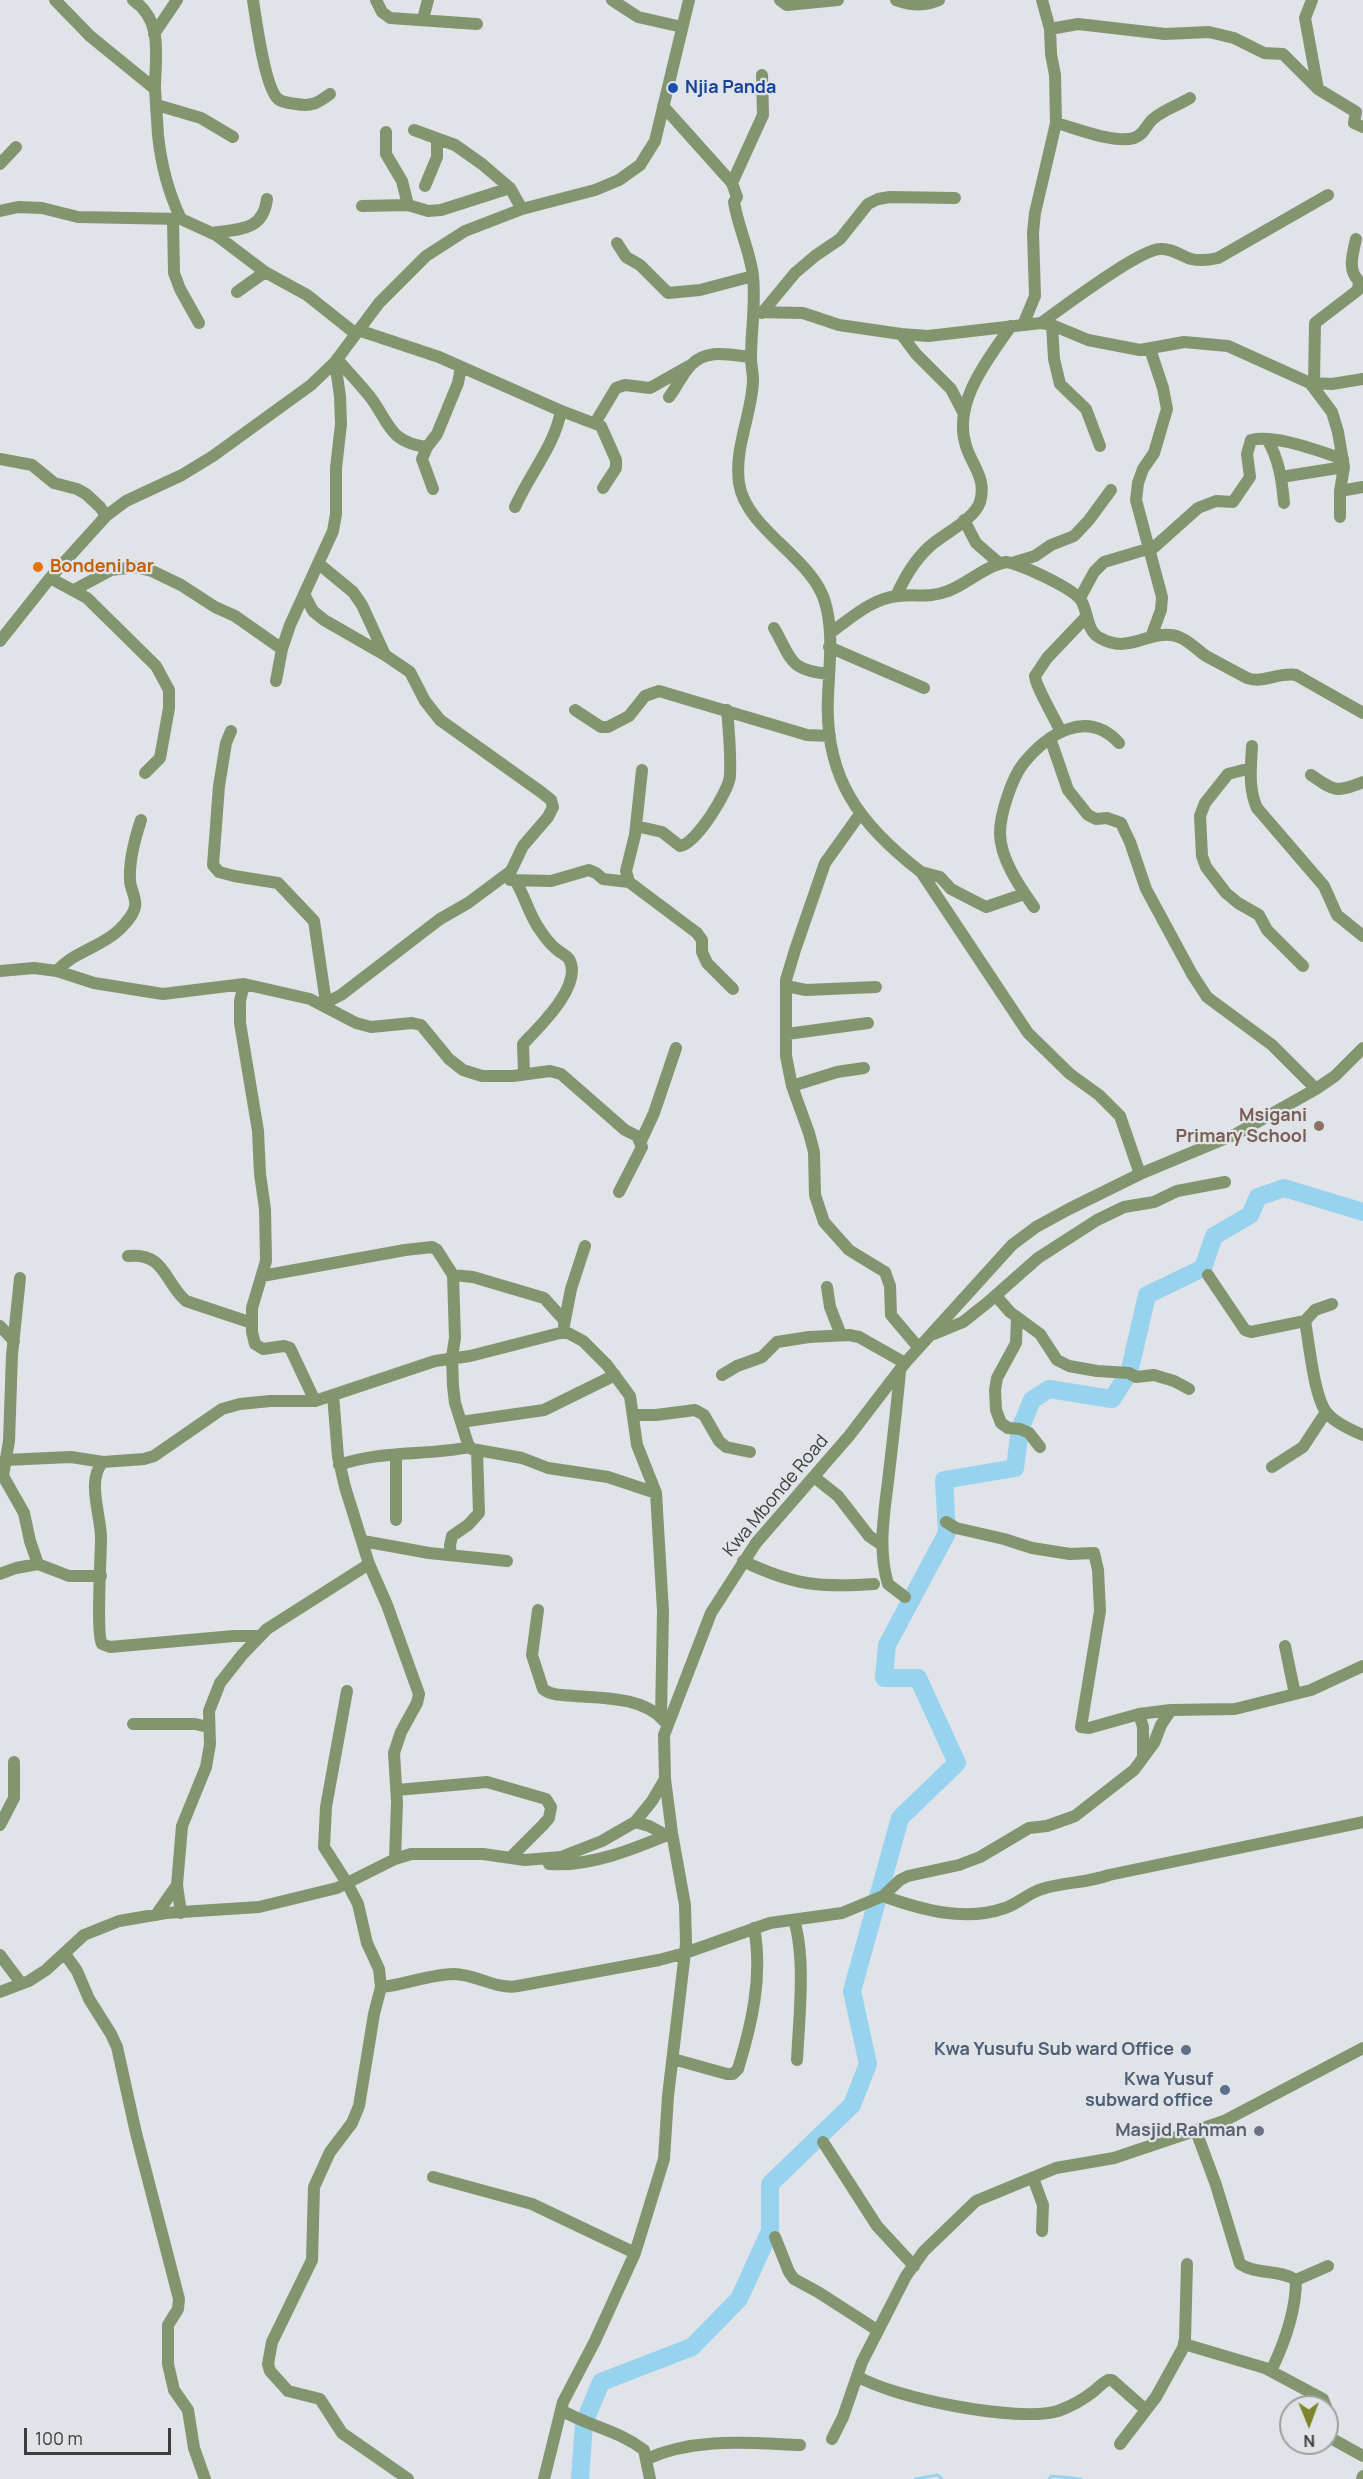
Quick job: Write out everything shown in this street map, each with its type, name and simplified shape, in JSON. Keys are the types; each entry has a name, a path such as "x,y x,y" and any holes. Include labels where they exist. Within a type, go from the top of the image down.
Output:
{"street":[{"path":"56,0 90,36 155,89"},
{"path":"154,34 177,0"},
{"path":"253,0 264,58 274,94 280,101 307,106 315,105 330,94"},
{"path":"376,0 385,16 477,24"},
{"path":"423,19 428,0"},
{"path":"612,0 638,17 682,27"},
{"path":"0,641 50,578 105,516 126,501 182,475 213,456 286,405 336,361 379,303 426,256 465,231 522,209 595,190 633,171 650,153 655,141 688,0"},
{"path":"780,0 787,5 838,0"},
{"path":"896,0 925,5 939,0"},
{"path":"896,596 908,571 923,553 973,513 980,501 982,479 966,448 963,434 963,412 990,356 1017,326 1035,296 1033,233 1035,213 1056,123 1055,75 1050,29 1041,0"},
{"path":"1312,0 1305,18 1318,88"},
{"path":"139,2 149,16 158,47 155,89 161,153 177,219 174,273 199,323"},
{"path":"1050,29 1078,24 1165,34 1209,32 1234,38 1264,53 1283,54 1318,88 1356,112 1354,123 1363,127"},
{"path":"732,183 763,115 762,75"},
{"path":"1056,123 1103,136 1135,138 1145,131 1153,119 1190,98"},
{"path":"157,105 201,118 232,137"},
{"path":"663,106 732,183 737,197 734,202 753,276 758,313 751,357 751,396 740,442 738,467 743,499 814,581 825,602 830,633 827,714 836,767 846,792 860,814 904,859 921,872 1028,1033 1070,1074 1099,1095 1120,1116 1140,1174"},
{"path":"414,130 455,145 482,164 510,188 522,209"},
{"path":"386,132 386,154 402,182 408,206"},
{"path":"425,186 437,157 437,139"},
{"path":"0,164 16,147"},
{"path":"362,206 408,206 428,211 441,210 510,188"},
{"path":"1047,324 1078,296 1150,251 1170,250 1192,259 1218,258 1328,195"},
{"path":"758,313 795,273 840,239 868,204 890,197 955,198"},
{"path":"212,233 246,228 257,223 266,209 267,199"},
{"path":"0,212 18,207 42,208 78,217 177,219 212,233 265,272 307,295 357,332 440,357 561,411 601,426 605,430 606,442 616,460 616,468 603,488"},
{"path":"1340,517 1340,491 1344,463 1332,412 1312,384 1315,323 1350,298 1359,285 1352,268 1356,239"},
{"path":"617,243 626,257 640,265 668,293 700,290 753,276"},
{"path":"237,292 265,272"},
{"path":"758,313 803,313 839,325 901,334 953,334 1047,324 1089,340 1117,347 1150,349 1184,342 1228,346 1312,384 1332,384 1363,379"},
{"path":"1047,324 1060,384 1086,409 1100,446"},
{"path":"901,334 916,354 951,389 963,412"},
{"path":"1150,349 1163,388 1167,409 1157,445 1138,483 1136,500 1151,549 1162,597 1161,610 1151,637"},
{"path":"595,423 616,388 625,385 650,388 701,357 714,353 751,357"},
{"path":"336,361 363,388 392,434 411,445 427,447"},
{"path":"276,681 282,649 333,531 341,424 336,361"},
{"path":"669,397 680,384 689,366"},
{"path":"433,489 422,459 427,447 437,434 458,382 461,367"},
{"path":"515,507 533,470 542,461 553,440 561,411"},
{"path":"1080,598 1094,572 1104,562 1151,549 1198,508 1216,501 1233,502 1250,477 1246,454 1251,440 1267,439 1313,449 1344,463"},
{"path":"1267,439 1275,454 1284,503"},
{"path":"0,459 32,465 54,483 86,494 100,507 105,516"},
{"path":"1281,477 1344,463"},
{"path":"1340,491 1363,486"},
{"path":"830,633 875,602 896,596 932,596 947,592 1006,563 1035,556 1051,545 1074,536 1111,490"},
{"path":"964,520 976,543 1006,563 1058,585 1080,598 1093,633 1101,640 1127,645 1151,637 1173,635 1248,678 1259,680 1285,673 1296,675 1363,713"},
{"path":"319,564 353,592 362,604 386,655"},
{"path":"74,590 111,570 135,567 152,571 181,585 215,607 235,615 282,649"},
{"path":"50,578 74,590 95,605 145,654 160,672 169,690 169,708 160,758 145,773"},
{"path":"304,594 313,611 324,620 386,655 410,672 425,701 440,720 551,800 553,807 549,817 523,846 511,871 500,881 440,919 363,980 324,1004"},
{"path":"1061,732 1046,700 1038,690 1035,676 1047,658 1087,616"},
{"path":"774,628 793,663 810,672 829,674"},
{"path":"829,647 924,688"},
{"path":"575,710 601,727 608,727 630,716 645,696 659,691 807,735 830,736"},
{"path":"636,826 662,832 680,846 692,842 706,822 730,777 728,710"},
{"path":"1034,907 1024,894 1005,856 1000,835 1001,815 1022,765 1050,738 1061,732 1096,726 1119,743"},
{"path":"231,731 226,743 219,786 213,865 219,872 278,883 314,921 324,1004"},
{"path":"1050,738 1068,790 1082,808 1096,819 1107,818 1121,823 1146,890 1207,997 1272,1045 1316,1089"},
{"path":"1252,746 1251,790 1257,808 1324,886 1337,915 1363,936"},
{"path":"1251,768 1228,774 1205,803 1200,816 1202,856 1206,867 1226,893 1259,915 1267,930 1303,966"},
{"path":"629,882 626,871 636,826 642,770"},
{"path":"1311,775 1330,789 1338,791 1363,782"},
{"path":"860,814 825,863 795,950 786,986 786,1056 792,1086 814,1152 815,1195 824,1222 849,1250 885,1272 890,1286 891,1315 918,1347"},
{"path":"57,971 70,958 119,931 130,918 135,902 130,873 136,835 141,820"},
{"path":"500,881 551,881 589,870 603,879 629,882 697,933 702,940 702,952 707,963 733,989"},
{"path":"921,872 940,877 951,889 986,907 1024,894"},
{"path":"515,880 524,894 538,928 554,947 569,959 571,968 569,987 540,1029 523,1044 524,1074"},
{"path":"0,970 34,968 57,971 94,983 163,994 244,984 292,993 324,1004 356,1023 371,1027 412,1023 421,1025 449,1059 463,1070 482,1076 550,1071 561,1074 597,1107 641,1141 642,1147 620,1192"},
{"path":"244,984 240,1001 240,1023 258,1131 267,1261 252,1308 252,1332 255,1344 263,1349 284,1346 290,1348 315,1401"},
{"path":"786,986 806,990 876,987"},
{"path":"787,1034 868,1023"},
{"path":"641,1141 654,1113 676,1048"},
{"name":"Kwa Mbonde Road","path":"544,2479 561,2410 635,2253 664,2159 676,2011 685,1953 685,1905 669,1834 664,1720 680,1699 711,1612 756,1543 849,1436 918,1347 1012,1245 1036,1227 1068,1209 1140,1174 1236,1134 1316,1089 1335,1076 1363,1048"},
{"path":"792,1086 837,1072 864,1068"},
{"path":"931,1335 963,1322 1038,1258 1098,1220 1124,1207 1154,1202 1177,1191 1225,1182"},
{"path":"564,1326 571,1289 585,1246"},
{"path":"262,1276 348,1259 432,1247 443,1258 453,1275 455,1338 452,1357 455,1403 460,1422 474,1449 479,1514 452,1536 450,1545 452,1555"},
{"path":"128,1256 146,1256 155,1262 186,1300 252,1323"},
{"path":"453,1275 473,1277 544,1298 564,1326 583,1341 615,1375 630,1396 637,1445 656,1493 663,1611 664,1720"},
{"path":"1208,1275 1245,1330 1251,1332 1305,1321 1315,1310 1332,1304"},
{"path":"20,1278 9,1442 3,1476 24,1513 38,1564"},
{"path":"827,1287 830,1307 841,1335"},
{"path":"996,1296 1017,1317 1040,1334 1057,1360 1069,1366 1129,1373 1136,1377 1154,1376 1174,1381 1189,1389"},
{"path":"1017,1317 1016,1343 997,1378 996,1410 1001,1424 1029,1433 1040,1447"},
{"path":"1305,1321 1313,1367 1326,1412 1345,1427 1363,1435"},
{"path":"0,1326 14,1341"},
{"path":"5,1460 70,1457 103,1462 144,1459 154,1456 222,1409 240,1404 270,1401 315,1401 452,1357 470,1356 564,1326"},
{"path":"722,1375 737,1366 762,1357 777,1342 841,1335 859,1337 903,1366 885,1495 882,1545 888,1584 905,1597"},
{"path":"460,1422 544,1410 615,1375"},
{"path":"333,1395 339,1465 369,1563 387,1605 419,1694 394,1753 397,1790 395,1859"},
{"path":"634,1415 695,1410 704,1415 719,1442 750,1452"},
{"path":"1272,1467 1303,1447 1326,1412"},
{"path":"339,1465 360,1458 474,1449 522,1458 548,1468 608,1477 656,1493"},
{"path":"396,1455 396,1520"},
{"path":"103,1462 97,1468 94,1476 101,1534 99,1634 100,1640 106,1647 234,1636 260,1636"},
{"path":"814,1477 838,1496 869,1536 882,1545"},
{"path":"946,1522 956,1528 1032,1548 1071,1554 1094,1553 1100,1611 1081,1727 1089,1728 1139,1714 1171,1710 1235,1709 1330,1683 1363,1666"},
{"path":"363,1541 429,1553 507,1561"},
{"path":"743,1561 772,1575 808,1585 874,1584"},
{"path":"181,1913 177,1885 183,1821 206,1767 210,1744 209,1711 220,1683 242,1654 267,1629 369,1563"},
{"path":"0,1574 38,1564 69,1576 101,1576"},
{"path":"538,1610 532,1655 543,1689 554,1695 624,1701 639,1705 664,1720"},
{"path":"1285,1646 1295,1694"},
{"path":"346,1691 326,1807 323,1844 358,1904 367,1943 379,1969 381,1987 374,2014 359,2106 352,2123 330,2152 314,2187 312,2260 272,2342 268,2364 270,2371 288,2391 320,2399 342,2433 408,2479"},
{"path":"381,1987 454,1974 513,1987 685,1953 754,1928 842,1913 883,1896 900,1880 908,1876 959,1865 980,1857 1029,1828 1047,1826 1075,1816 1134,1770 1154,1743 1161,1725 1171,1710"},
{"path":"1139,1714 1143,1727 1143,1758"},
{"path":"133,1724 208,1726"},
{"path":"0,1825 14,1798 14,1762"},
{"path":"525,1860 561,1857 585,1849 635,1822 652,1801 665,1779"},
{"path":"397,1790 487,1782 546,1799 551,1807 549,1818 510,1858"},
{"path":"635,1822 669,1834"},
{"path":"883,1896 911,1906 943,1912 983,1913 1009,1907 1034,1891 1048,1887 1096,1880 1109,1875 1363,1822"},
{"path":"0,1992 46,1971 80,1938 119,1921 156,1915 259,1906 294,1896 325,1892 395,1859 411,1854 483,1854 565,1864 623,1852 669,1834"},
{"path":"156,1915 177,1885"},
{"path":"794,1920 798,1932 800,1984 797,2060"},
{"path":"673,2059 727,2074 733,2074 738,2069 753,2016 758,1953 754,1928"},
{"path":"65,1954 77,1971 89,1999 111,2034 122,2063 136,2133 179,2299 178,2309 168,2325 168,2364 171,2382 188,2410 194,2448 205,2479"},
{"path":"0,1955 21,1983"},
{"path":"832,2439 877,2330 914,2266 924,2251 976,2200 1072,2164 1114,2158 1244,2113 1363,2048"},
{"path":"1197,2131 1240,2264 1283,2273 1296,2280"},
{"path":"823,2142 877,2226 914,2266"},
{"path":"433,2177 526,2202 635,2253"},
{"path":"1033,2178 1043,2205 1042,2231"},
{"path":"775,2237 794,2279 877,2330"},
{"path":"1120,2444 1167,2380 1184,2344 1187,2264"},
{"path":"1296,2280 1328,2266"},
{"path":"1271,2371 1293,2311 1296,2280"},
{"path":"1184,2344 1271,2371 1316,2395"},
{"path":"857,2376 887,2390 927,2400 1026,2414 1058,2411 1108,2380 1112,2380 1146,2410"},
{"path":"561,2410 584,2423 626,2436 644,2450 650,2479"},
{"path":"647,2459 687,2446 754,2443 800,2445"},
{"path":"1339,2443 1363,2456"}],"waterway":[{"path":"580,2479 584,2423 601,2382 692,2347 739,2299 770,2231 770,2184 852,2105 868,2064 852,1991 900,1818 957,1763 918,1678 884,1678 887,1645 947,1533 944,1480 1015,1468 1020,1429 1032,1400 1049,1389 1112,1399 1129,1373 1147,1295 1203,1268 1214,1236 1250,1215 1258,1197 1284,1188 1363,1212"},
{"path":"915,2479 938,2475 942,2479"},
{"path":"1049,2479 1051,2476 1081,2479"}],"place":[{"name":"Njia Panda","path":"673,88"},
{"name":"Bondeni bar","path":"38,567"},
{"name":"Msigani Primary School","path":"1319,1126"},
{"name":"Kwa Yusufu Sub ward Office","path":"1186,2050"},
{"name":"Kwa Yusuf subward office","path":"1225,2090"},
{"name":"Masjid Rahman","path":"1259,2131"}]}
